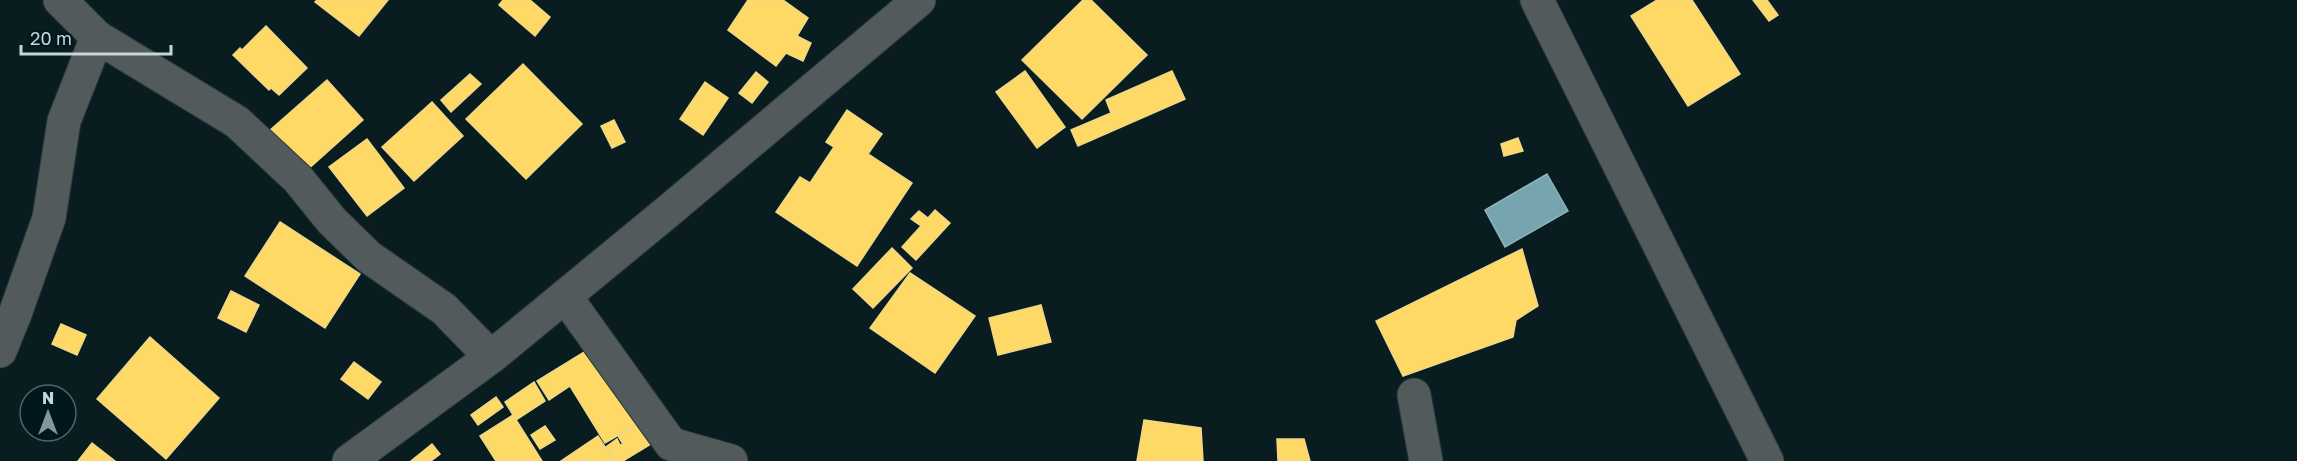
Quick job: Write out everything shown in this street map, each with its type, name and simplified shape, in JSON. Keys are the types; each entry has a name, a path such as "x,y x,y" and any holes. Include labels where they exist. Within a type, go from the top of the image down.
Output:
{"street":[{"path":"60,0 97,37 237,122 298,179 332,221 369,257 444,309 491,357"},
{"path":"349,461 491,357 919,0"},
{"path":"1537,0 1767,461"},
{"path":"0,351 49,218 63,121 97,37"},
{"path":"565,296 671,444 730,461"},
{"path":"1414,395 1426,461"}],"building: Homes":[{"path":"317,0 388,0 359,36 315,2"},
{"path":"503,0 530,0 550,17 535,36 499,5"},
{"path":"748,0 783,0 808,18 797,36 811,43 803,61 786,53 776,66 728,30"},
{"path":"1083,0 1091,0 1147,55 1082,119 1022,60"},
{"path":"1657,0 1692,0 1740,74 1688,106 1631,16"},
{"path":"1753,0 1767,0 1778,15 1769,21"},
{"path":"266,26 307,68 279,95 271,88 269,90 233,55 240,48 242,50"},
{"path":"523,64 582,124 526,179 466,119"},
{"path":"1025,71 1065,127 1037,148 996,92"},
{"path":"1172,71 1185,99 1078,146 1071,130 1111,113 1106,100"},
{"path":"756,72 768,82 752,103 739,93"},
{"path":"470,74 481,84 451,112 441,100"},
{"path":"327,80 363,120 305,172 269,131"},
{"path":"705,82 728,98 703,135 680,119"},
{"path":"432,102 463,136 414,181 382,147"},
{"path":"847,110 882,134 868,154 912,183 857,266 776,212 800,177 810,183 834,147 826,142"},
{"path":"614,120 625,142 612,148 601,126"},
{"path":"1518,138 1523,151 1504,156 1501,144"},
{"path":"367,139 404,188 367,216 329,167"},
{"path":"935,210 950,223 916,260 902,247 921,226 911,219 919,211 928,218"},
{"path":"280,222 360,274 325,328 245,276"},
{"path":"892,248 912,268 873,308 853,289"},
{"path":"1522,249 1538,306 1516,320 1513,337 1403,376 1376,321"},
{"path":"910,273 975,316 935,373 870,328"},
{"path":"231,291 259,305 246,332 218,318"},
{"path":"1041,305 1051,342 998,355 989,318"},
{"path":"61,324 86,335 77,355 52,344"},
{"path":"150,337 219,398 166,459 97,399"},
{"path":"589,349 636,425 605,443 570,386 549,400 537,381"},
{"path":"354,362 381,382 368,399 341,379"},
{"path":"534,382 545,401 516,420 505,402"},
{"path":"496,397 503,407 478,425 471,415"},
{"path":"513,415 542,461 496,461 480,436"},
{"path":"1144,420 1201,428 1203,461 1137,461"},
{"path":"638,424 651,444 623,461 615,461 606,447 617,439 620,445 623,444 618,436"},
{"path":"545,426 555,440 540,449 531,435"},
{"path":"598,436 614,461 561,461"},
{"path":"1277,439 1304,439 1310,461 1278,461"},
{"path":"92,443 115,461 78,461"},
{"path":"432,444 440,454 431,461 411,461"}],"building: Public":[{"path":"1547,174 1568,211 1505,247 1485,210"}]}
